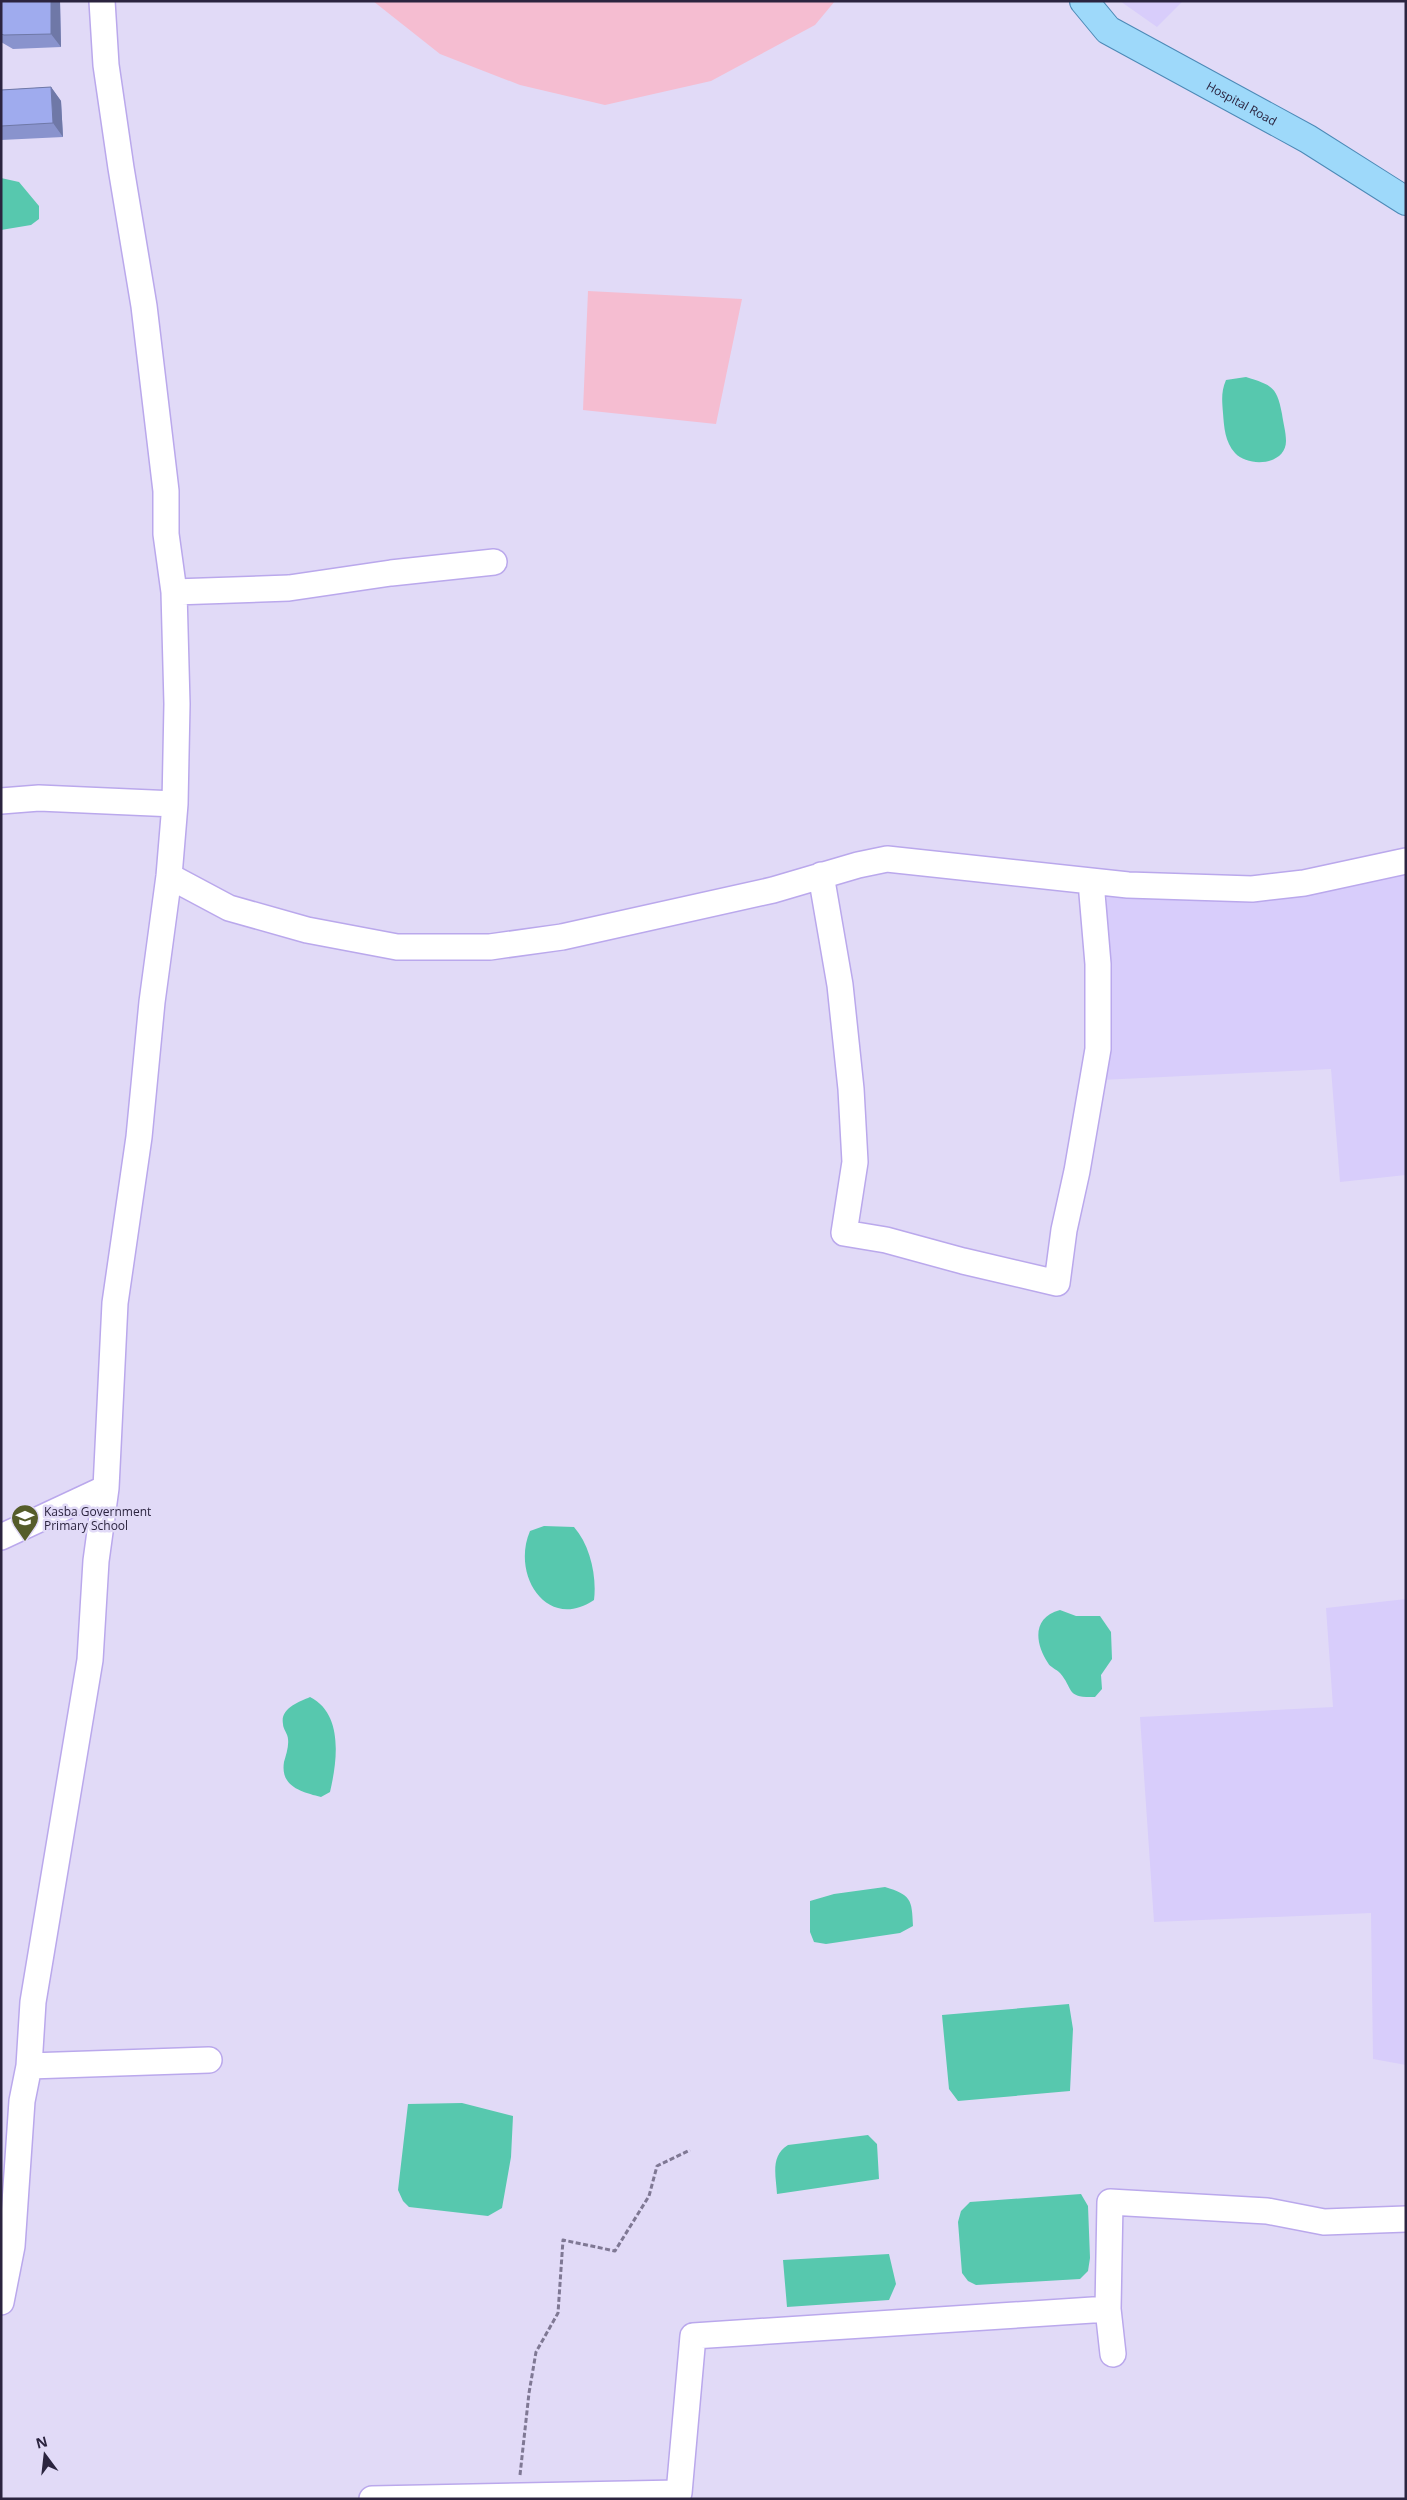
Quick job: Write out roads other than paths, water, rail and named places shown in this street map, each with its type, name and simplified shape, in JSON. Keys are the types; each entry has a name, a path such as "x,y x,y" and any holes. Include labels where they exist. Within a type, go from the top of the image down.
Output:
{"main road":[{"name":"Hospital Road","path":"1084,1 1108,30 1308,139 1406,201"}],"street":[{"path":"1,2302 12,2246 11,2101 29,2066 33,2002 45,1921 90,1660 96,1561 106,1488 115,1303 139,1137 152,1002 169,876 175,804 178,704 174,592 166,534 166,491 144,306 106,64 102,1"},
{"path":"174,592 289,588 391,573 494,562"},
{"path":"1,801 39,798 175,804"},
{"path":"169,876 229,908 307,930 397,947 490,947 562,937 773,890 821,875 887,859 998,873 1067,877 1091,882 1252,889 1304,883 1406,861"},
{"path":"821,875 840,985 851,1089 855,1162 844,1233 886,1240 963,1262 1057,1283 1064,1230 1077,1171 1098,1049 1098,964 1091,882"},
{"path":"1,1538 106,1488"},
{"path":"29,2066 209,2060"},
{"path":"1113,2354 1108,2309 1110,2202 1267,2211 1324,2222 1406,2218"},
{"path":"372,2499 679,2493 693,2336 1108,2309"}],"place":[{"name":"Kasba Government Primary School","path":"25,1542"}]}
